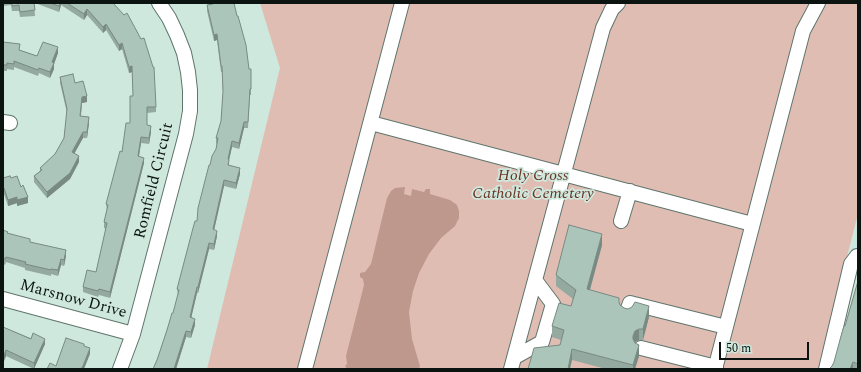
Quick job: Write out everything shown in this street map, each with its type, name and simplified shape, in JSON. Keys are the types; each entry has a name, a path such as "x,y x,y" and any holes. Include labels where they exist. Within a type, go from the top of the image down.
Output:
{"street":[{"name":"Romfield Circuit","path":"120,369 133,334 186,134 190,111 190,90 184,53 169,18 159,3"},
{"path":"306,369 402,3"},
{"path":"513,363 603,28 612,9 618,3"},
{"path":"641,348 715,368 802,31 818,3"},
{"path":"371,123 752,224"},
{"path":"621,221 630,192"},
{"path":"826,369 851,264 858,256"},
{"path":"513,363 542,342 553,304 535,280"},
{"name":"Marsnow Drive","path":"3,299 133,334"},
{"path":"628,311 630,303 726,328"}],"green space":[{"name":"Holy Cross Catholic Cemetery","path":"260,3 858,3 858,214 818,369 207,369 280,68"}],"shaded area":[{"path":"405,187 404,194 411,196 412,189 424,192 426,189 430,189 430,194 450,200 457,205 459,211 459,218 455,226 441,238 429,254 419,273 413,291 409,312 412,339 420,366 419,369 347,369 345,366 347,364 346,356 364,285 363,279 360,277 360,273 365,272 371,264 387,198 391,191 395,188"}],"building":[{"path":"12,3 34,3 35,10 20,12 19,5 12,6"},
{"path":"50,3 60,3 59,6"},
{"path":"67,3 113,3 124,15 127,13 141,39 144,38 154,67 156,107 147,107 147,125 151,126 149,138 141,137 138,156 144,158 110,292 99,289 98,291 83,287 87,270 96,272 107,223 104,222 108,205 106,204 120,151 122,152 126,123 130,123 130,96 133,96 132,66 129,67 122,43 119,45 106,24 103,27 87,9 84,14"},
{"path":"213,3 234,3 238,16 246,45 249,69 251,69 248,122 244,122 239,143 232,141 228,165 240,168 236,183 224,180 213,229 217,231 214,244 209,243 190,317 195,319 191,332 186,331 174,369 153,369 173,313 179,290 177,289 195,221 197,221 198,208 209,165 216,149 218,138 216,138 221,121 223,91 222,66 217,34 214,35 207,5"},
{"path":"3,42 20,44 19,50 37,56 43,42 58,47 50,72 39,68 38,70 14,61 14,64 7,63 7,65 3,65"},
{"path":"73,74 75,83 83,81 87,96 82,97 80,116 89,117 87,132 83,132 72,152 79,156 70,173 47,192 34,176 42,170 40,168 55,154 64,138 67,109 60,77"},
{"path":"10,176 11,178 17,176 21,187 23,185 28,197 17,200 17,197 8,200 3,188 3,178"},
{"path":"569,225 602,234 587,289 619,298 620,305 624,308 628,309 632,307 635,302 649,306 643,329 635,331 633,336 635,343 639,345 633,365 572,349 568,369 528,369 534,348 560,345 564,330 552,326 559,303 571,306 576,290 556,275"},
{"path":"3,230 8,232 7,233 30,239 30,242 66,250 64,260 61,259 58,270 51,270 25,264 26,262 6,257 5,259 3,258"},
{"path":"858,281 858,364 853,362 850,369 830,369 834,362"},
{"path":"3,327 31,339 33,333 45,339 34,363 6,350 3,355"},
{"path":"66,338 84,344 84,346 90,348 83,366 81,369 47,369 50,363 56,366"}]}
